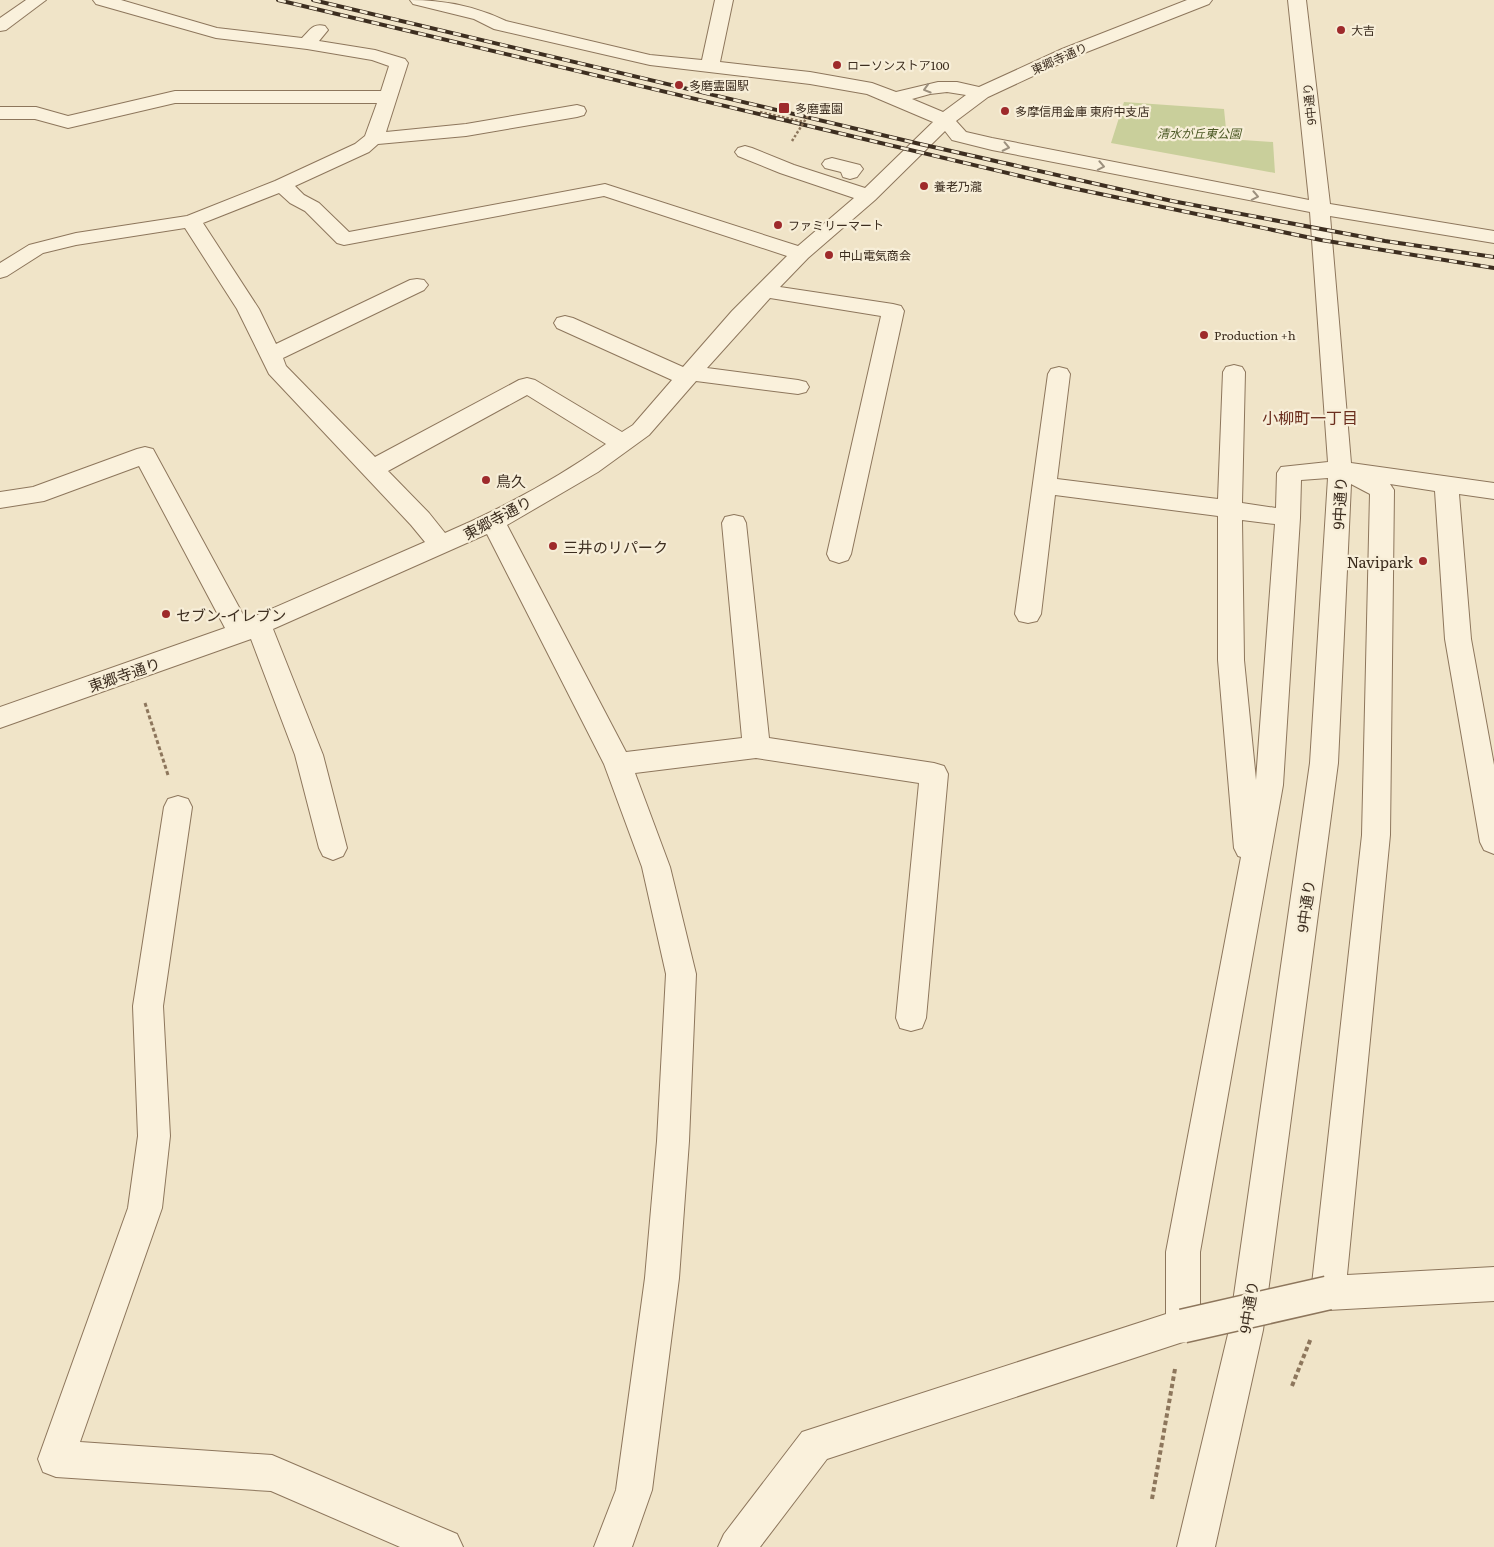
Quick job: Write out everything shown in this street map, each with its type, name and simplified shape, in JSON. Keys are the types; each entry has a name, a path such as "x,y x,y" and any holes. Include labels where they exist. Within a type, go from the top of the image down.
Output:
{"street":[{"path":"0,26 38,0"},
{"path":"0,272 36,249 76,239 191,221 282,185 362,148 373,138 399,62 375,55 307,44 216,33 102,0"},
{"path":"424,0 480,15 500,25 650,60 810,78 872,89 945,120 959,136 992,144 1374,219 1494,237"},
{"path":"710,67 724,0"},
{"name":"東郷寺通り","path":"0,718 249,629 493,522 590,466 641,430 740,316 800,254 883,182 945,120 981,93 1068,53 1204,0"},
{"name":"9中通り","path":"1196,1547 1246,1330 1323,773 1340,469 1320,208 1297,0"},
{"path":"307,44 320,28"},
{"path":"897,98 939,86 958,87 981,93"},
{"path":"0,113 36,113 68,122 175,97 387,97"},
{"path":"373,138 466,130 577,111"},
{"path":"745,152 787,169 883,182"},
{"path":"829,168 848,177 850,173 883,182"},
{"path":"282,185 297,199 312,207 344,239 605,190 800,254"},
{"path":"191,221 248,310 277,370 420,519 441,546"},
{"path":"270,355 418,286"},
{"path":"765,291 893,311 839,554"},
{"path":"565,323 688,375 798,387"},
{"path":"1234,372 1230,509 1231,660 1252,882"},
{"path":"1028,614 1059,374"},
{"path":"372,469 527,385 622,443"},
{"path":"0,500 36,495 145,455 284,688 309,755 333,848"},
{"path":"1328,1293 1376,835 1382,490 1340,469"},
{"path":"1183,1326 1183,1252 1270,786 1288,518 1289,473 1340,469 1494,491"},
{"path":"1446,483 1458,638 1494,842"},
{"path":"1045,486 1288,518"},
{"path":"493,522 618,764 656,866 681,974 673,1140 662,1278 634,1490 613,1547"},
{"path":"734,523 756,747"},
{"path":"618,764 756,747 934,774 911,1018"},
{"path":"178,807 148,1006 154,1136 145,1208 56,1458 272,1473 444,1547"},
{"path":"736,1547 816,1445 1183,1326 1328,1293 1494,1284"}],"path":[{"path":"792,141 814,106"},
{"path":"760,112 804,122"},
{"path":"134,670 178,807"},
{"path":"1152,1499 1183,1326"}],"green space":[{"name":"清水が丘東公園","path":"1124,102 1224,109 1227,139 1273,142 1275,173 1111,143"}],"railway":[{"path":"278,0 1062,186 1321,240 1494,268"},
{"path":"313,0 920,144 1172,201 1385,241 1494,257"}],"place":[{"name":"大吉","path":"1341,30"},
{"name":"ローソンストア100","path":"837,65"},
{"name":"多磨霊園駅","path":"679,85"},
{"name":"多磨霊園","path":"784,108"},
{"name":"多摩信用金庫 東府中支店","path":"1005,111"},
{"name":"養老乃瀧","path":"924,186"},
{"name":"ファミリーマート","path":"778,225"},
{"name":"中山電気商会","path":"829,255"},
{"name":"Production +h","path":"1204,335"},
{"name":"鳥久","path":"486,480"},
{"name":"三井のリパーク","path":"553,546"},
{"name":"Navipark","path":"1423,561"},
{"name":"セブン-イレブン","path":"166,614"}],"district":[{"name":"小柳町一丁目","path":"1310,417"}]}
